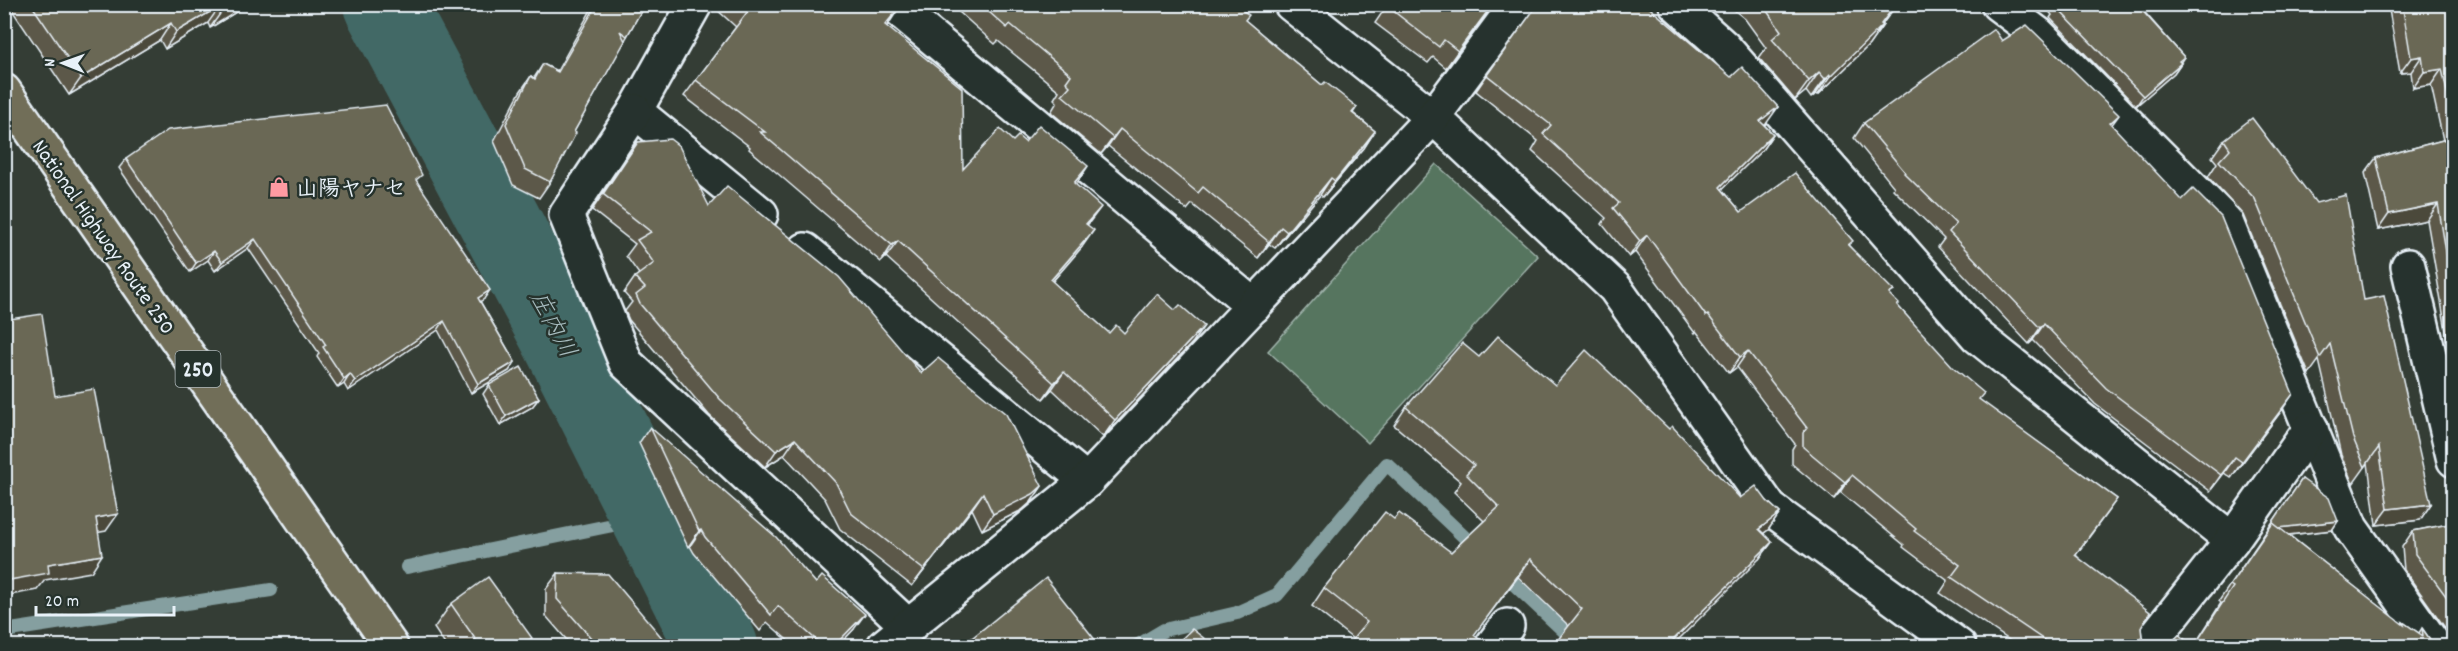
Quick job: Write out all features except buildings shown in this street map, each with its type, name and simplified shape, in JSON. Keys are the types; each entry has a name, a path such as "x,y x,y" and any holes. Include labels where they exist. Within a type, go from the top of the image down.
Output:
{"highway":[{"name":"National Highway Route 250","path":"4,92 391,646"}],"street":[{"path":"694,4 635,111 566,215 626,363 896,637 1087,481 1433,117 1517,4"},
{"path":"892,4 1254,306"},
{"path":"1291,4 1433,117 1615,288 1770,508 1959,646"},
{"path":"1676,4 1724,47 1977,336 2232,540"},
{"path":"1998,4 2038,34 2226,222 2351,528 2435,646"},
{"path":"635,111 1087,481"},
{"path":"2409,266 2454,460"},
{"path":"2148,646 2232,540 2311,428"}],"green space":[{"path":"1436,164 1538,256 1368,443 1268,351"}],"waterway":[{"name":"庄内川","path":"384,4 561,336 717,646"},
{"path":"1137,646 1164,630 1237,613 1277,595 1387,464 1479,551"},
{"path":"407,567 652,517"},
{"path":"1500,571 1580,646"},
{"path":"4,631 271,590"}],"place":[{"name":"山陽ヤナセ","path":"279,187"}]}
